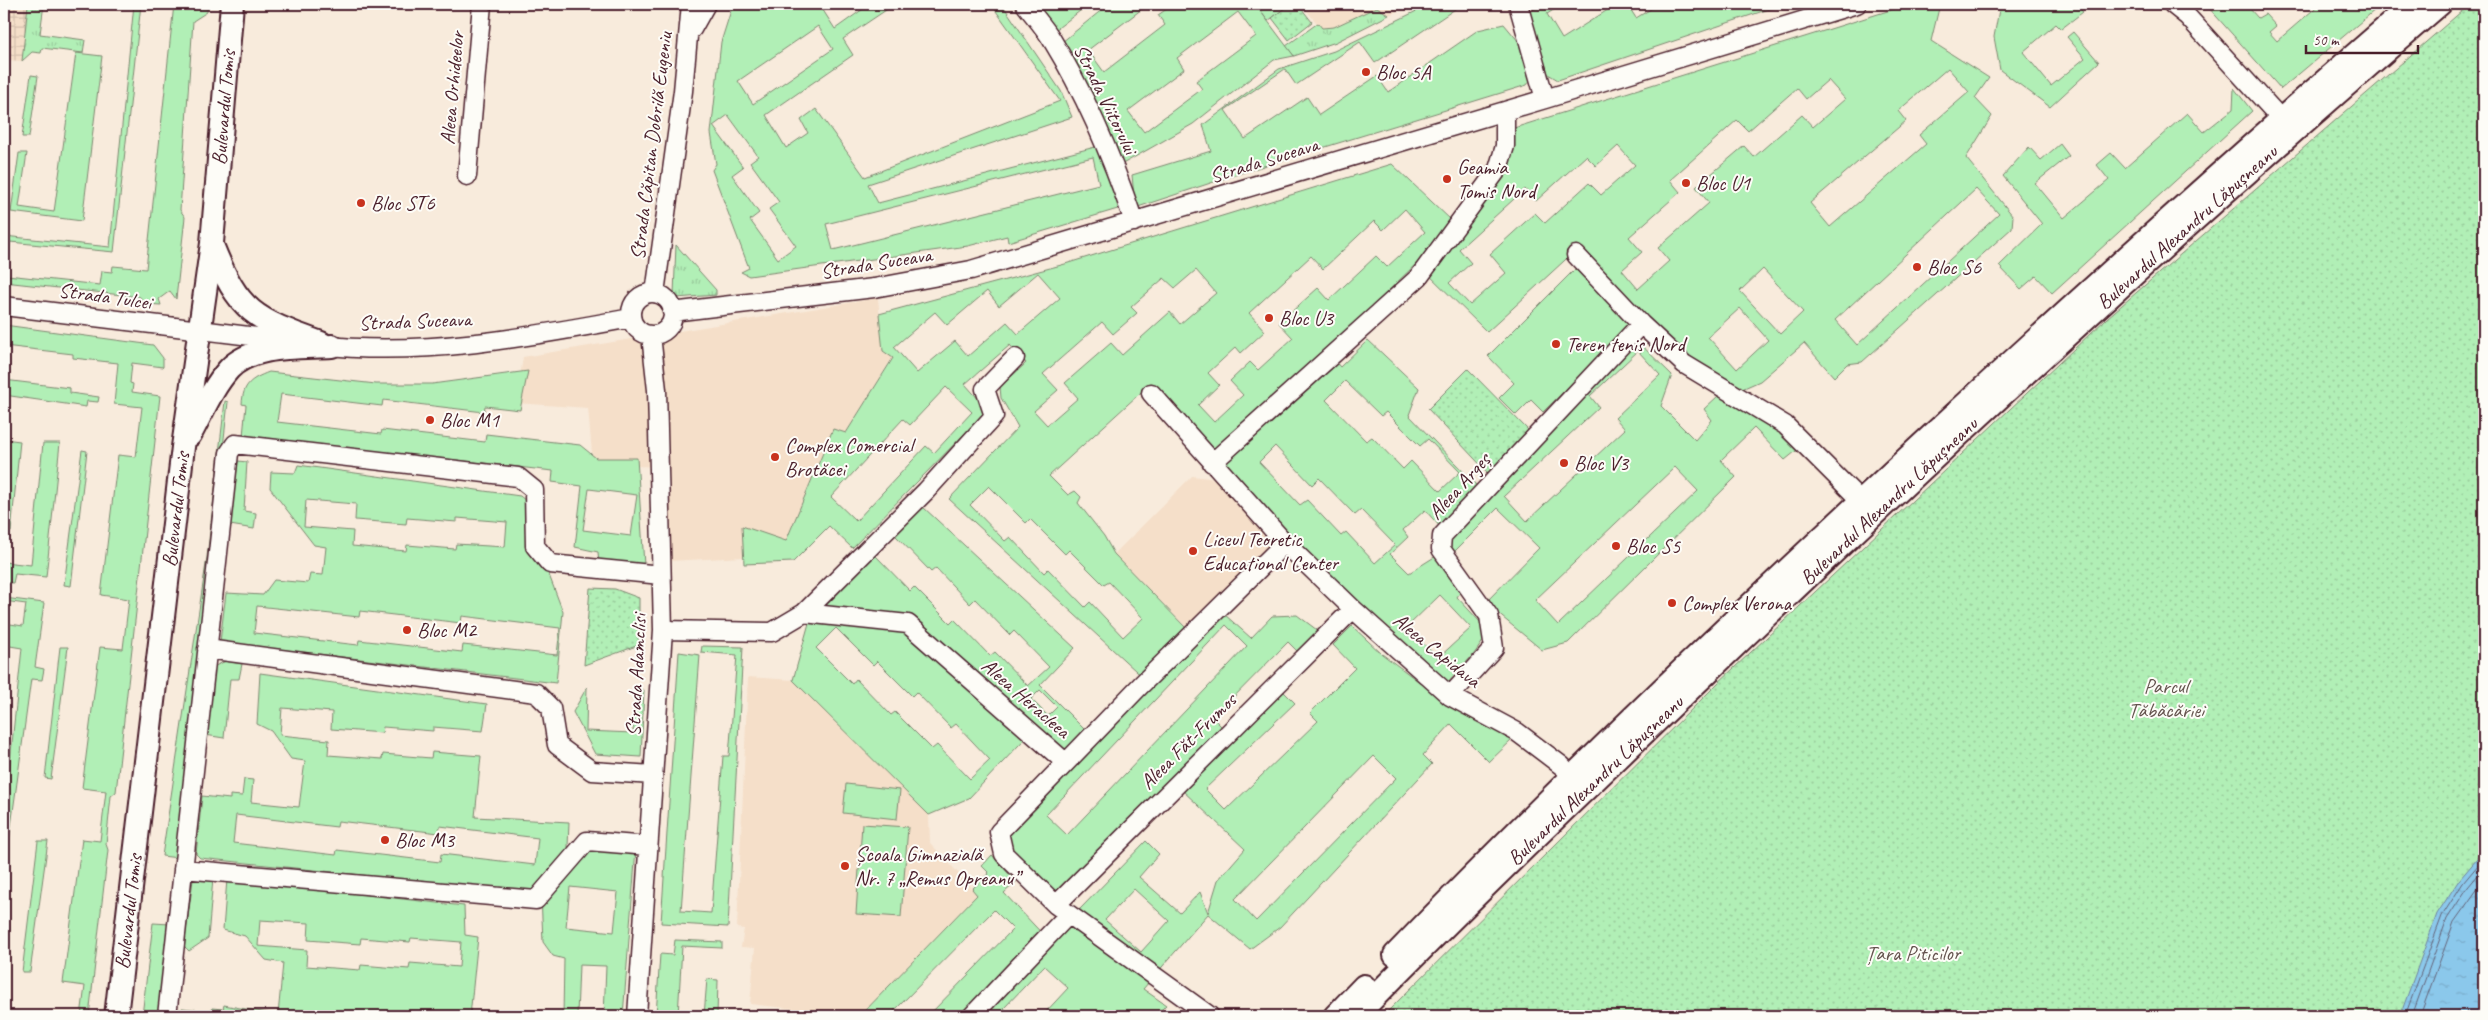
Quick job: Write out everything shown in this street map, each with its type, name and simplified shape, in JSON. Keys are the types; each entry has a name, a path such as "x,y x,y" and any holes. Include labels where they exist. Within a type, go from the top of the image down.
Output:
{"main road":[{"name":"Bulevardul Tomis","path":"116,1016 183,447 212,243 232,4"},
{"name":"Bulevardul Alexandru Lăpușneanu","path":"1335,1016 1572,776 1860,500 2080,298 2281,118 2413,4"},
{"name":"Bulevardul Alexandru Lăpușneanu","path":"1356,1016 1614,762 2015,381 2286,136 2440,4"},
{"path":"212,243 231,287 240,300 254,313 284,330 332,346"},
{"path":"183,447 216,388 230,369 242,360 282,349 332,346"}],"street":[{"name":"Aleea Orhideelor","path":"467,176 482,4"},
{"name":"Strada Căpitan Dobrilă Eugeniu","path":"655,293 682,101 692,4"},
{"path":"688,36 706,4"},
{"name":"Strada Viitorului","path":"1025,4 1052,40 1086,104 1117,173 1134,222"},
{"path":"1518,4 1545,100"},
{"name":"Strada Suceava","path":"672,312 874,288 971,270 1545,100 1857,4"},
{"path":"2172,4 2196,26 2281,118"},
{"path":"1212,463 1419,277 1498,169 1505,146 1505,111"},
{"path":"1576,255 1641,324 1684,364 1785,425 1860,500"},
{"path":"655,293 667,300 672,312 669,325 658,334 651,335 638,330 631,318 630,311 636,299 642,295 655,293"},
{"name":"Strada Tulcei","path":"4,306 200,331"},
{"name":"Strada Suceava","path":"200,331 332,346 423,348 544,334 631,318"},
{"name":"Aleea Argeș","path":"1450,696 1494,648 1489,616 1441,549 1442,536 1641,324"},
{"name":"Strada Adamclisi","path":"637,1016 663,630 656,390 651,335"},
{"path":"663,630 772,632 804,613 926,492 994,416 984,390 1015,358"},
{"name":"Aleea Capidava","path":"1151,393 1285,543 1353,609 1450,696 1516,732 1562,766 1572,776"},
{"path":"167,1016 229,453 235,444 518,477 534,490 535,546 550,564 661,575"},
{"path":"1065,762 1285,543"},
{"name":"Aleea Făt-Frumos","path":"972,1016 1062,910 1353,609"},
{"name":"Aleea Heracleea","path":"804,613 908,624 1065,762 999,832 1004,854 1062,910 1210,1016"},
{"path":"207,649 536,693 551,708 558,745 592,771 653,775"},
{"path":"183,869 536,900 586,841 648,846"}],"shaded area":[{"path":"4,4 28,4 22,61 4,60"},
{"path":"1301,4 1398,4 1402,9 1389,15 1377,7 1334,27 1321,28"},
{"path":"878,298 883,351 893,357 846,433 833,429 786,541 742,527 744,557 669,561 669,467 593,465 588,408 516,403 523,357"},
{"name":"Liceul Teoretic Educational Center","path":"1192,476 1217,479 1268,533 1269,547 1189,630 1114,554"},
{"name":"Școala Gimnazială Nr. 7 „Remus Opreanu”","path":"748,677 793,680 929,815 930,843 978,894 860,1016 750,1004 755,948 741,947 744,929 737,928"}],"green space":[{"path":"28,4 44,4 40,34 85,40 83,53 42,48 41,53 32,52 22,61"},
{"path":"134,4 141,4 114,252 10,242 7,275 100,285 102,271 112,272 113,266 146,269 174,4 207,5 207,12 193,21 180,210 185,217 176,299 170,291 159,299 161,305 145,304 140,297 4,282 4,236 110,247"},
{"path":"733,4 819,4 835,29 870,4 890,4 892,6 843,39 853,55 766,115 786,148 808,133 801,120 816,109 865,177 1060,101 991,4 1002,4 1061,91 1072,117 868,184 878,203 1099,146 1121,208 1008,242 1007,236 968,246 749,276 741,272 749,268 712,170 716,164 711,133 721,42","holes":["818,26 833,49 753,104 738,81","728,115 758,156 750,162 779,202 769,209 796,246 778,259 750,220 759,213 732,175 743,167 713,126","1093,157 1099,184 833,250 826,224"]},
{"path":"1034,4 1089,4 1054,31"},
{"path":"1109,4 1144,4 1146,6 1088,50 1104,72 1165,25 1158,15 1174,4 1255,4 1294,56 1274,60 1193,124 1119,166 1062,42","holes":["1238,12 1256,36 1196,81 1202,89 1144,132 1128,111 1184,69 1177,58"]},
{"path":"1255,4 1290,4 1268,21"},
{"path":"1290,4 1298,4 1312,22 1289,40 1272,18"},
{"path":"1431,4 1465,4 1375,63 1360,42 1296,85 1285,69 1225,110 1245,139 1307,97 1319,115 1377,76 1388,92 1478,30 1504,24 1519,42 1531,79 1527,85 1244,172 1135,208 1132,175 1211,151 1203,125 1279,69 1334,51"},
{"path":"1543,4 1563,4 1547,14 1562,39 1617,4 1627,4 1636,18 1659,4 1784,4 1558,80 1548,74 1529,12"},
{"path":"1910,4 1940,4 1931,41 1989,78 1975,98 1992,116 1966,158 2013,216 2012,228 1862,362 1847,364 1834,377 1804,343 1760,381 1742,389 1724,383 1642,318 1577,249 1487,332 1417,263 1326,351 1340,367 1368,340 1419,388 1409,415 1478,487 1442,529 1425,510 1403,530 1408,537 1390,554 1409,573 1436,556 1464,587 1457,597 1481,623 1486,637 1474,654 1444,686 1290,540 1149,385 1049,476 1068,495 1075,491 1081,497 1078,503 1104,536 1114,554 1188,630 1215,606 1251,638 1272,616 1297,615 1321,633 1300,654 1288,642 1213,718 1225,730 1056,896 1012,853 1009,831 1149,683 949,499 1018,427 1001,398 1000,387 1026,363 1010,345 965,384 982,403 983,415 852,548 829,526 793,562 744,564 742,526 786,541 833,429 846,433 893,358 883,351 879,314 1065,264 1392,164 1451,220 1489,172 1498,133","holes":["1948,68 1969,92 1919,135 1926,144 1830,227 1810,203 1906,121 1898,111","1828,80 1845,99 1813,127 1802,115 1754,157 1744,146 1696,187 1709,203 1658,248 1669,261 1638,289 1622,270 1642,252 1629,237 1680,192 1670,180 1737,120 1748,131 1797,88 1806,99","1618,146 1635,165 1601,195 1589,183 1545,223 1535,213 1490,254 1506,273 1470,305 1449,283 1471,263 1459,249 1525,189 1536,201 1586,156 1596,166","1976,189 1999,214 1857,345 1835,320","1405,209 1425,232 1387,267 1376,256 1329,300 1318,288 1279,323 1293,338 1258,370 1250,362 1230,381 1243,395 1214,422 1198,405 1219,385 1208,373 1236,347 1241,353 1265,331 1249,313 1311,256 1323,269 1374,221 1383,230","1763,269 1803,312 1780,334 1740,291","1196,270 1216,293 1180,324 1170,312 1122,355 1111,343 1065,383 1078,398 1047,425 1034,411 1058,390 1043,374 1102,322 1113,334 1137,313 1131,307 1164,278 1175,288","1038,273 1060,298 1018,334 1007,322 968,356 955,341 917,373 894,347 935,312 947,325 987,291 999,306","1740,308 1768,340 1737,369 1708,337","1345,381 1381,416 1386,412 1420,446 1428,439 1460,472 1440,491 1411,461 1403,469 1372,437 1366,441 1326,400","946,387 972,412 934,453 926,446 856,521 831,497 903,419 910,425","1275,446 1312,485 1319,478 1355,515 1361,510 1395,545 1375,563 1346,532 1341,536 1307,500 1300,505 1259,462","989,486 1026,523 1030,519 1065,554 1069,550 1104,585 1109,582 1143,618 1123,637 1090,602 1085,607 1048,569 1044,573 1010,537 1005,541 970,505","1440,595 1471,628 1438,658 1407,627","1226,625 1247,646 1067,835 1046,815"]},
{"path":"2000,4 2081,4 2078,7 2083,12 2061,29 2056,24 2023,52 2051,86 2085,58 2067,37 2073,32 2099,62 2050,107 2000,70 1994,37"},
{"path":"2212,4 2256,4 2250,9 2258,18 2265,14 2276,26 2269,32 2277,41 2320,4 2382,4 2281,89 2208,7"},
{"name":"Parcul Tăbăcăriei","path":"2470,4 2484,4 2484,1016 1383,1016 1718,683 2107,318"},
{"path":"1377,7 1389,15 1336,42 1294,56 1286,46 1318,23 1322,28 1334,27"},
{"path":"76,53 102,56 82,221 11,212 19,153 27,153 19,207 54,212"},
{"path":"31,75 38,76 29,137 22,137"},
{"path":"2234,88 2252,111 2052,293 2036,276 2021,289 1999,266 2042,224 2003,176 2029,147 2041,160 2060,144 2069,156 2035,183 2064,218 2109,180 2097,165 2111,153 2125,168 2187,113 2204,132 2233,109"},
{"path":"676,245 716,290 716,295 676,298 674,294"},
{"name":"Teren tenis Nord","path":"1575,269 1631,325 1543,412 1531,400 1516,415 1499,398 1514,383 1488,356"},
{"path":"4,325 153,345 163,358 163,367 132,363 130,383 133,384 132,392 160,396 116,792 111,796 106,844 108,850 89,1016 81,1016 85,986 63,983 82,839 100,841 106,791 82,788 100,647 123,649 129,599 101,595 118,455 136,457 142,407 114,404 118,363 73,358 73,354 4,346"},
{"path":"1635,339 1672,375 1661,406 1695,440 1712,420 1704,409 1719,395 1783,429 1801,447 1785,460 1754,428 1721,460 1736,477 1568,643 1542,650 1485,603 1539,548 1498,508 1450,556 1445,550 1452,536","holes":["1638,351 1660,375 1615,418 1625,429 1527,521 1504,496 1599,407 1590,396","1675,467 1698,491 1558,625 1535,600"]},
{"path":"1468,369 1530,432 1489,474 1428,409"},
{"path":"528,371 520,410 485,406 484,412 383,400 382,406 281,394 277,422 381,434 382,430 485,442 486,434 580,445 596,458 637,458 644,565 599,564 598,552 575,547 582,486 552,482 553,471 243,436 246,405 242,404 246,387 257,377 269,372 376,384 432,384","holes":["589,489 637,495 631,536 583,530"]},
{"path":"4,380 70,388 70,393 99,397 98,402 87,401 86,407 4,395"},
{"path":"225,401 228,402 178,858 162,856 207,557"},
{"path":"4,439 20,441 11,532 4,532"},
{"path":"43,443 60,443 46,577 15,574 13,583 4,582 4,562 31,565"},
{"path":"82,450 87,451 71,586 64,585"},
{"path":"238,461 247,462 244,511 256,513 254,529 230,525"},
{"path":"298,465 520,496 526,501 527,549 546,567 563,612 556,683 220,642 226,593 263,595 274,580 308,583 310,574 323,575 326,547 314,545 270,488 271,472 295,473","holes":["306,500 356,504 355,520 406,524 407,518 457,522 457,518 507,522 505,547 456,544 455,549 407,545 406,551 352,546 353,531 304,527","257,606 359,617 360,611 461,623 462,616 560,628 557,655 463,645 462,652 359,640 358,645 254,633"]},
{"path":"923,507 1075,648 1040,685 1087,732 1066,755 1035,728 969,798 929,815 793,680 809,623 875,555 910,591 914,587 950,623 954,619 990,656 995,652 1028,686 1049,667 1014,631 1010,635 975,599 970,604 936,568 931,572 895,535","holes":["836,628 873,665 877,661 912,696 916,692 951,728 956,724 990,760 970,779 937,745 932,749 895,712 891,715 856,679 852,684 816,648","1040,690 1057,707 1048,716 1031,699"]},
{"path":"590,588 615,589 639,598 639,645 584,665"},
{"path":"4,598 44,603 35,667 44,669 42,680 31,679 4,878 4,781 8,781 22,648 4,645 4,623 23,626 26,604 4,601"},
{"path":"1352,626 1382,654 1450,705 1514,738 1489,762 1451,724 1423,755 1432,764 1280,927 1250,949 1208,914 1143,989 1166,1005 1155,1016 1042,1016 1068,988 1044,966 1004,1008 1012,1016 928,1016 1013,929 994,910 889,1016 860,1016 977,895 972,889 989,873 982,866 992,855 1016,882 1004,893 1049,941 1146,841 1159,854 1139,877 1180,913 1200,892 1208,913 1218,880 1245,849 1182,790 1284,692 1295,703 1205,789 1226,810 1318,721 1310,713 1355,668 1333,645","holes":["1374,756 1396,778 1256,921 1235,899","1134,889 1169,921 1141,952 1105,920"]},
{"path":"702,646 743,647 728,927 661,923 679,652 700,655 681,911 711,913 723,756 729,756 737,655 701,652"},
{"path":"60,647 68,647 51,779 45,778"},
{"path":"226,661 242,664 239,679 230,679 224,738 205,735 211,674 215,666"},
{"path":"260,673 487,704 483,731 433,727 433,731 383,727 382,733 331,729 332,712 282,708 280,735 329,740 328,755 382,759 383,754 431,758 432,752 481,756 475,817 569,822 568,847 636,849 623,1016 604,1016 606,966 579,965 577,1016 563,1016 564,959 553,956 543,942 541,894 200,858 196,854 202,796 230,799 230,795 242,796 244,779 253,780 251,802 299,807 305,761 291,759 271,731 257,724","holes":["236,815 337,827 338,821 439,833 440,826 538,838 535,865 441,854 440,862 337,850 336,855 233,843","570,887 618,892 614,932 566,927"]},
{"path":"587,687 586,731 633,733 635,689 644,690 641,757 595,754 573,712"},
{"path":"846,784 900,790 897,819 843,813"},
{"path":"862,824 908,827 901,917 856,914"},
{"path":"38,841 48,841 30,972 22,972"},
{"path":"198,877 213,878 208,938 189,951 184,946 193,880"},
{"path":"227,879 464,906 465,935 478,937 470,1016 181,1016 182,1008 211,1011 212,1008 223,1009 224,1005 278,1015 283,963 266,960 245,936 223,930","holes":["260,920 309,923 308,940 360,944 361,938 410,942 411,938 461,942 459,967 410,963 409,969 361,965 360,970 306,966 307,950 258,946"]},
{"path":"153,923 170,924 158,1016 142,1016"},
{"path":"675,940 722,942 722,948 682,946 678,1016 656,1016 660,954 673,955"},
{"path":"707,979 718,980 717,1016 704,1016"},
{"path":"821,1011 860,1016 822,1016"}],"water":[{"path":"2484,851 2484,1016 2400,1016 2437,914 2459,880"}],"place":[{"name":"Bloc 5A","path":"1366,72"},
{"name":"Geamia Tomis Nord","path":"1447,179"},
{"name":"Bloc U1","path":"1686,183"},
{"name":"Bloc ST6","path":"361,203"},
{"name":"Bloc S6","path":"1917,267"},
{"name":"Bloc U3","path":"1269,318"},
{"name":"Teren tenis Nord","path":"1556,344"},
{"name":"Bloc M1","path":"430,420"},
{"name":"Complex Comercial Brotăcei","path":"775,457"},
{"name":"Bloc V3","path":"1564,463"},
{"name":"Bloc S5","path":"1616,546"},
{"name":"Liceul Teoretic Educational Center","path":"1193,551"},
{"name":"Complex Verona","path":"1672,603"},
{"name":"Bloc M2","path":"407,630"},
{"name":"Bloc M3","path":"385,840"},
{"name":"Școala Gimnazială Nr. 7 „Remus Opreanu”","path":"845,866"}],"park label":[{"name":"Țara Piticilor","path":"1913,953"}]}
